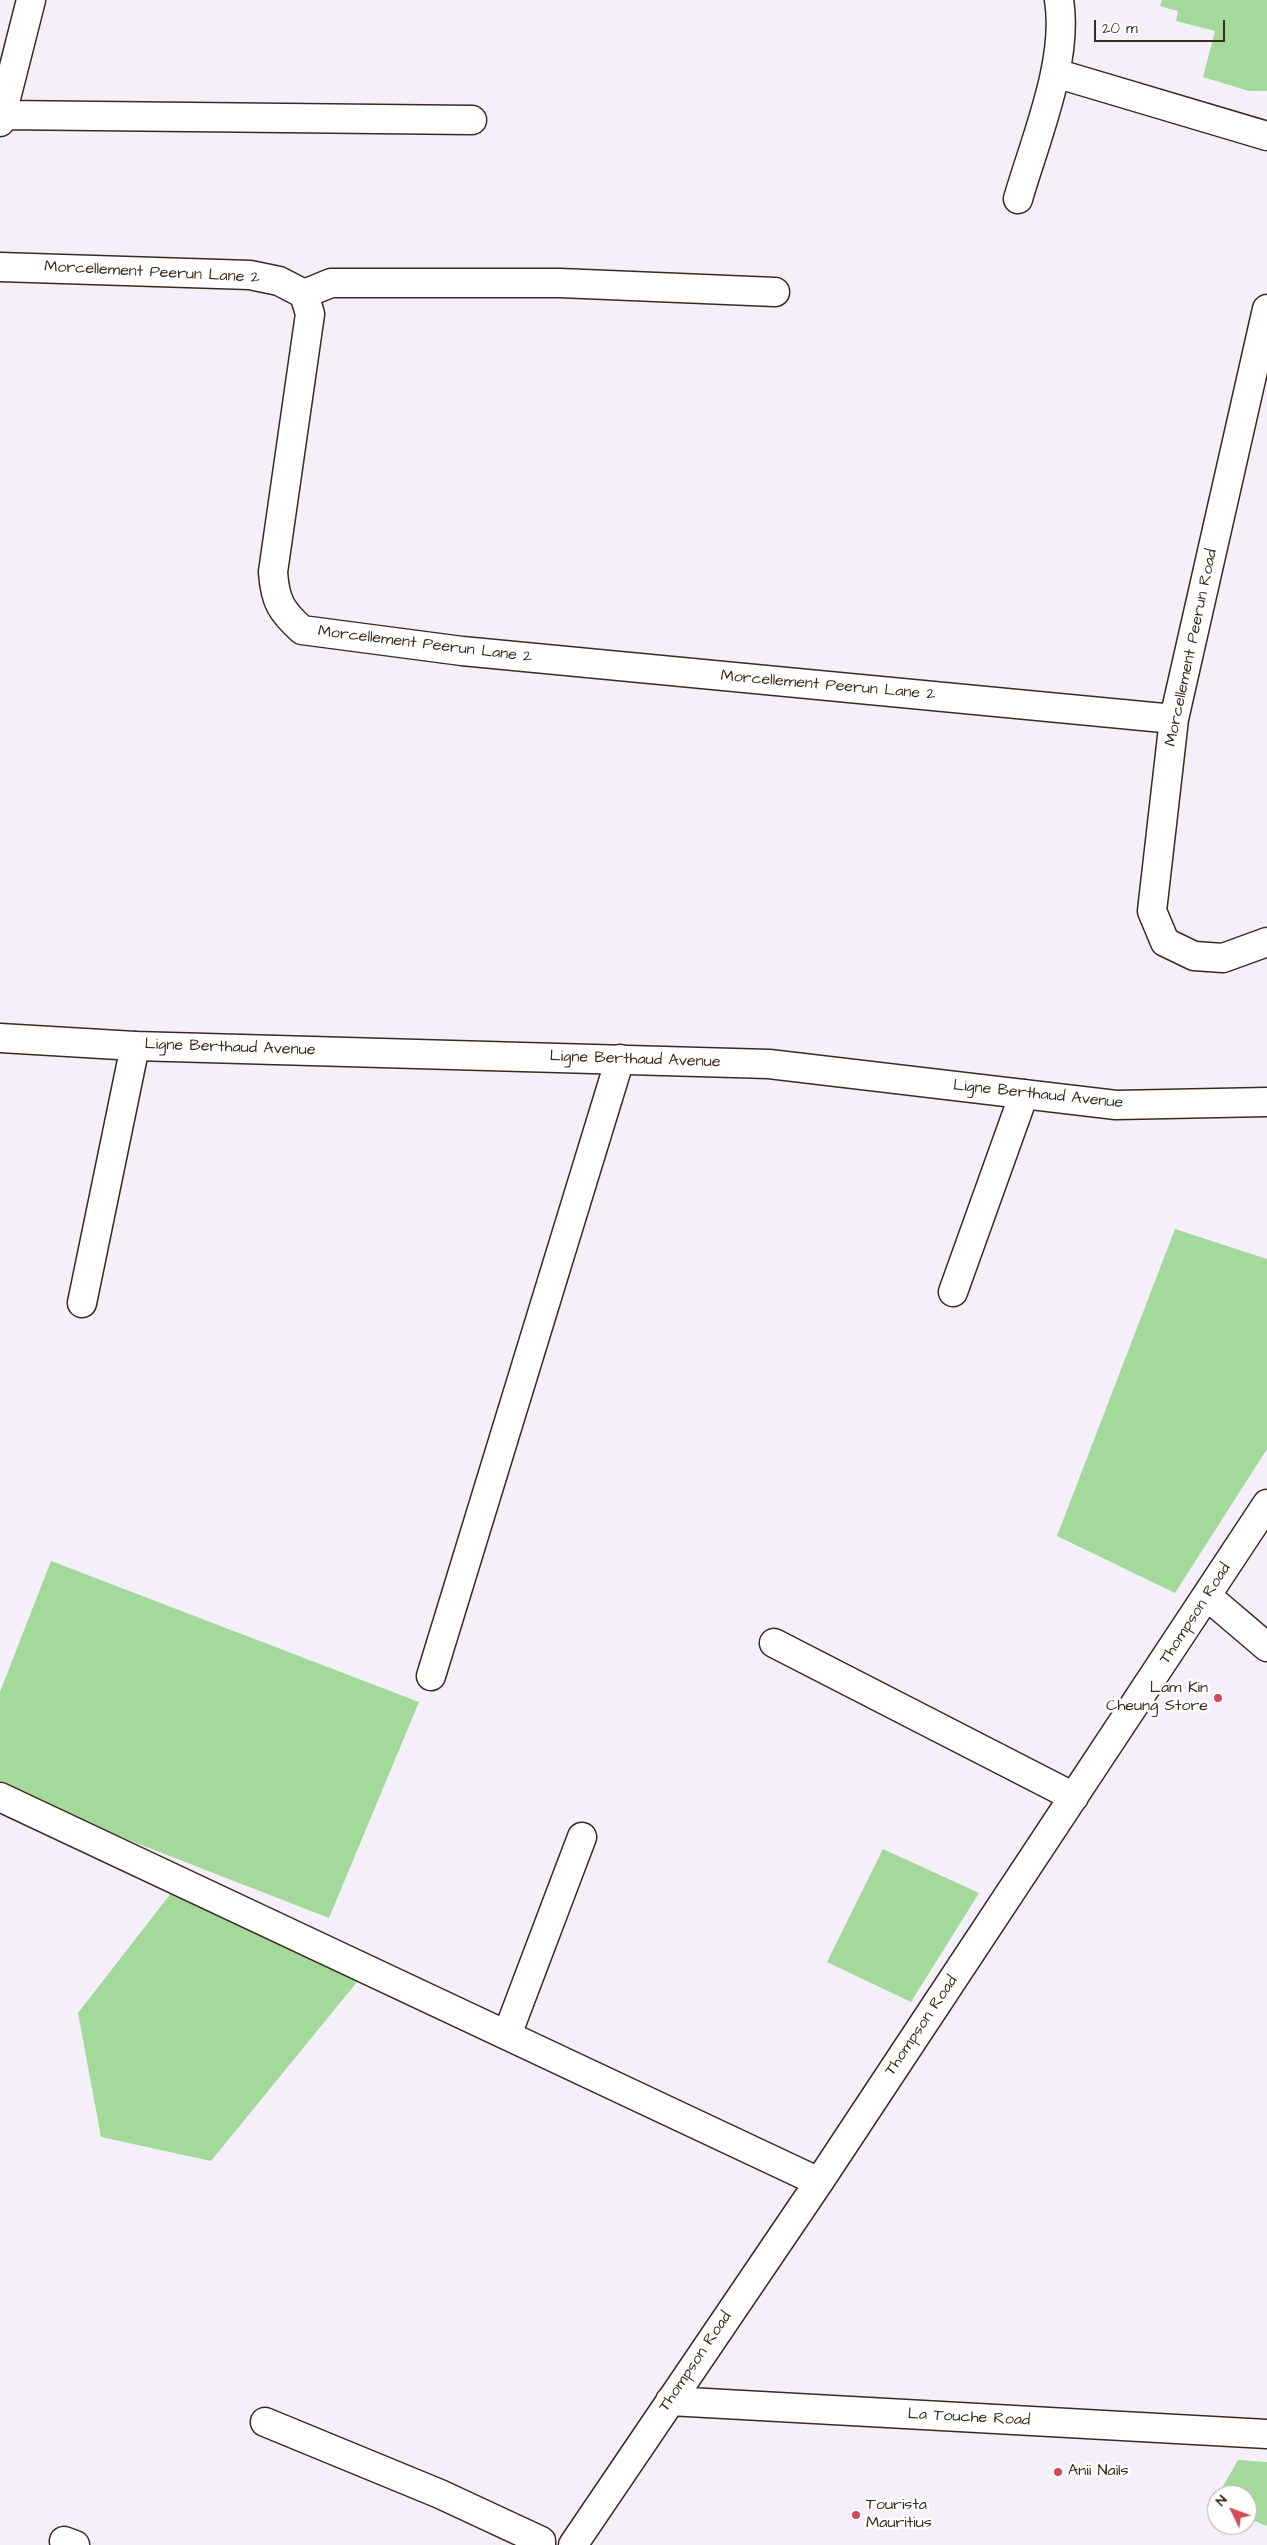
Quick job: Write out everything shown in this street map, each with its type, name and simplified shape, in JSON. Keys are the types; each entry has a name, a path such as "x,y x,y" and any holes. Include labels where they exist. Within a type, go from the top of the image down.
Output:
{"street":[{"path":"32,0 1,118 472,120"},
{"path":"1018,199 1055,73 1061,16 1059,0"},
{"path":"1055,73 1267,136"},
{"name":"Morcellement Peerun Lane 2","path":"0,267 250,275 279,281 304,294 310,314 273,572 274,592 283,613 302,630 472,652 1174,719"},
{"path":"304,294 331,283 560,284 775,292"},
{"name":"Morcellement Peerun Road","path":"1267,309 1174,719 1152,911 1165,942 1194,956 1223,958 1267,942"},
{"name":"Ligne Berthaud Avenue","path":"0,1038 135,1046 769,1064 1116,1105 1267,1102"},
{"path":"82,1303 135,1046"},
{"path":"432,1676 620,1059"},
{"path":"953,1292 1024,1094"},
{"name":"Thompson Road","path":"573,2545 819,2182 1267,1504"},
{"path":"1207,1596 1267,1647"},
{"path":"774,1644 1074,1797"},
{"path":"0,1797 819,2182"},
{"path":"507,2035 582,1837"},
{"name":"La Touche Road","path":"670,2401 1267,2434"},
{"path":"265,2422 440,2494 541,2541 541,2545"}],"green space":[{"path":"1162,0 1267,0 1267,91 1249,91 1203,77 1215,31 1176,21 1178,11 1160,6"},
{"path":"1175,1229 1267,1259 1267,1449 1175,1593 1057,1536"},
{"path":"51,1561 419,1702 329,1918 0,1790 0,1692"},
{"path":"883,1849 979,1893 911,2002 827,1962"},
{"path":"175,1888 357,1982 211,2161 101,2137 78,2013"},
{"path":"1238,2460 1267,2462 1267,2526 1257,2522 1257,2485 1224,2485"}],"place":[{"name":"Lam Kin Cheung Store","path":"1218,1698"},
{"name":"Anii Nails","path":"1058,2472"},
{"name":"Tourista Mauritius","path":"856,2515"}]}
